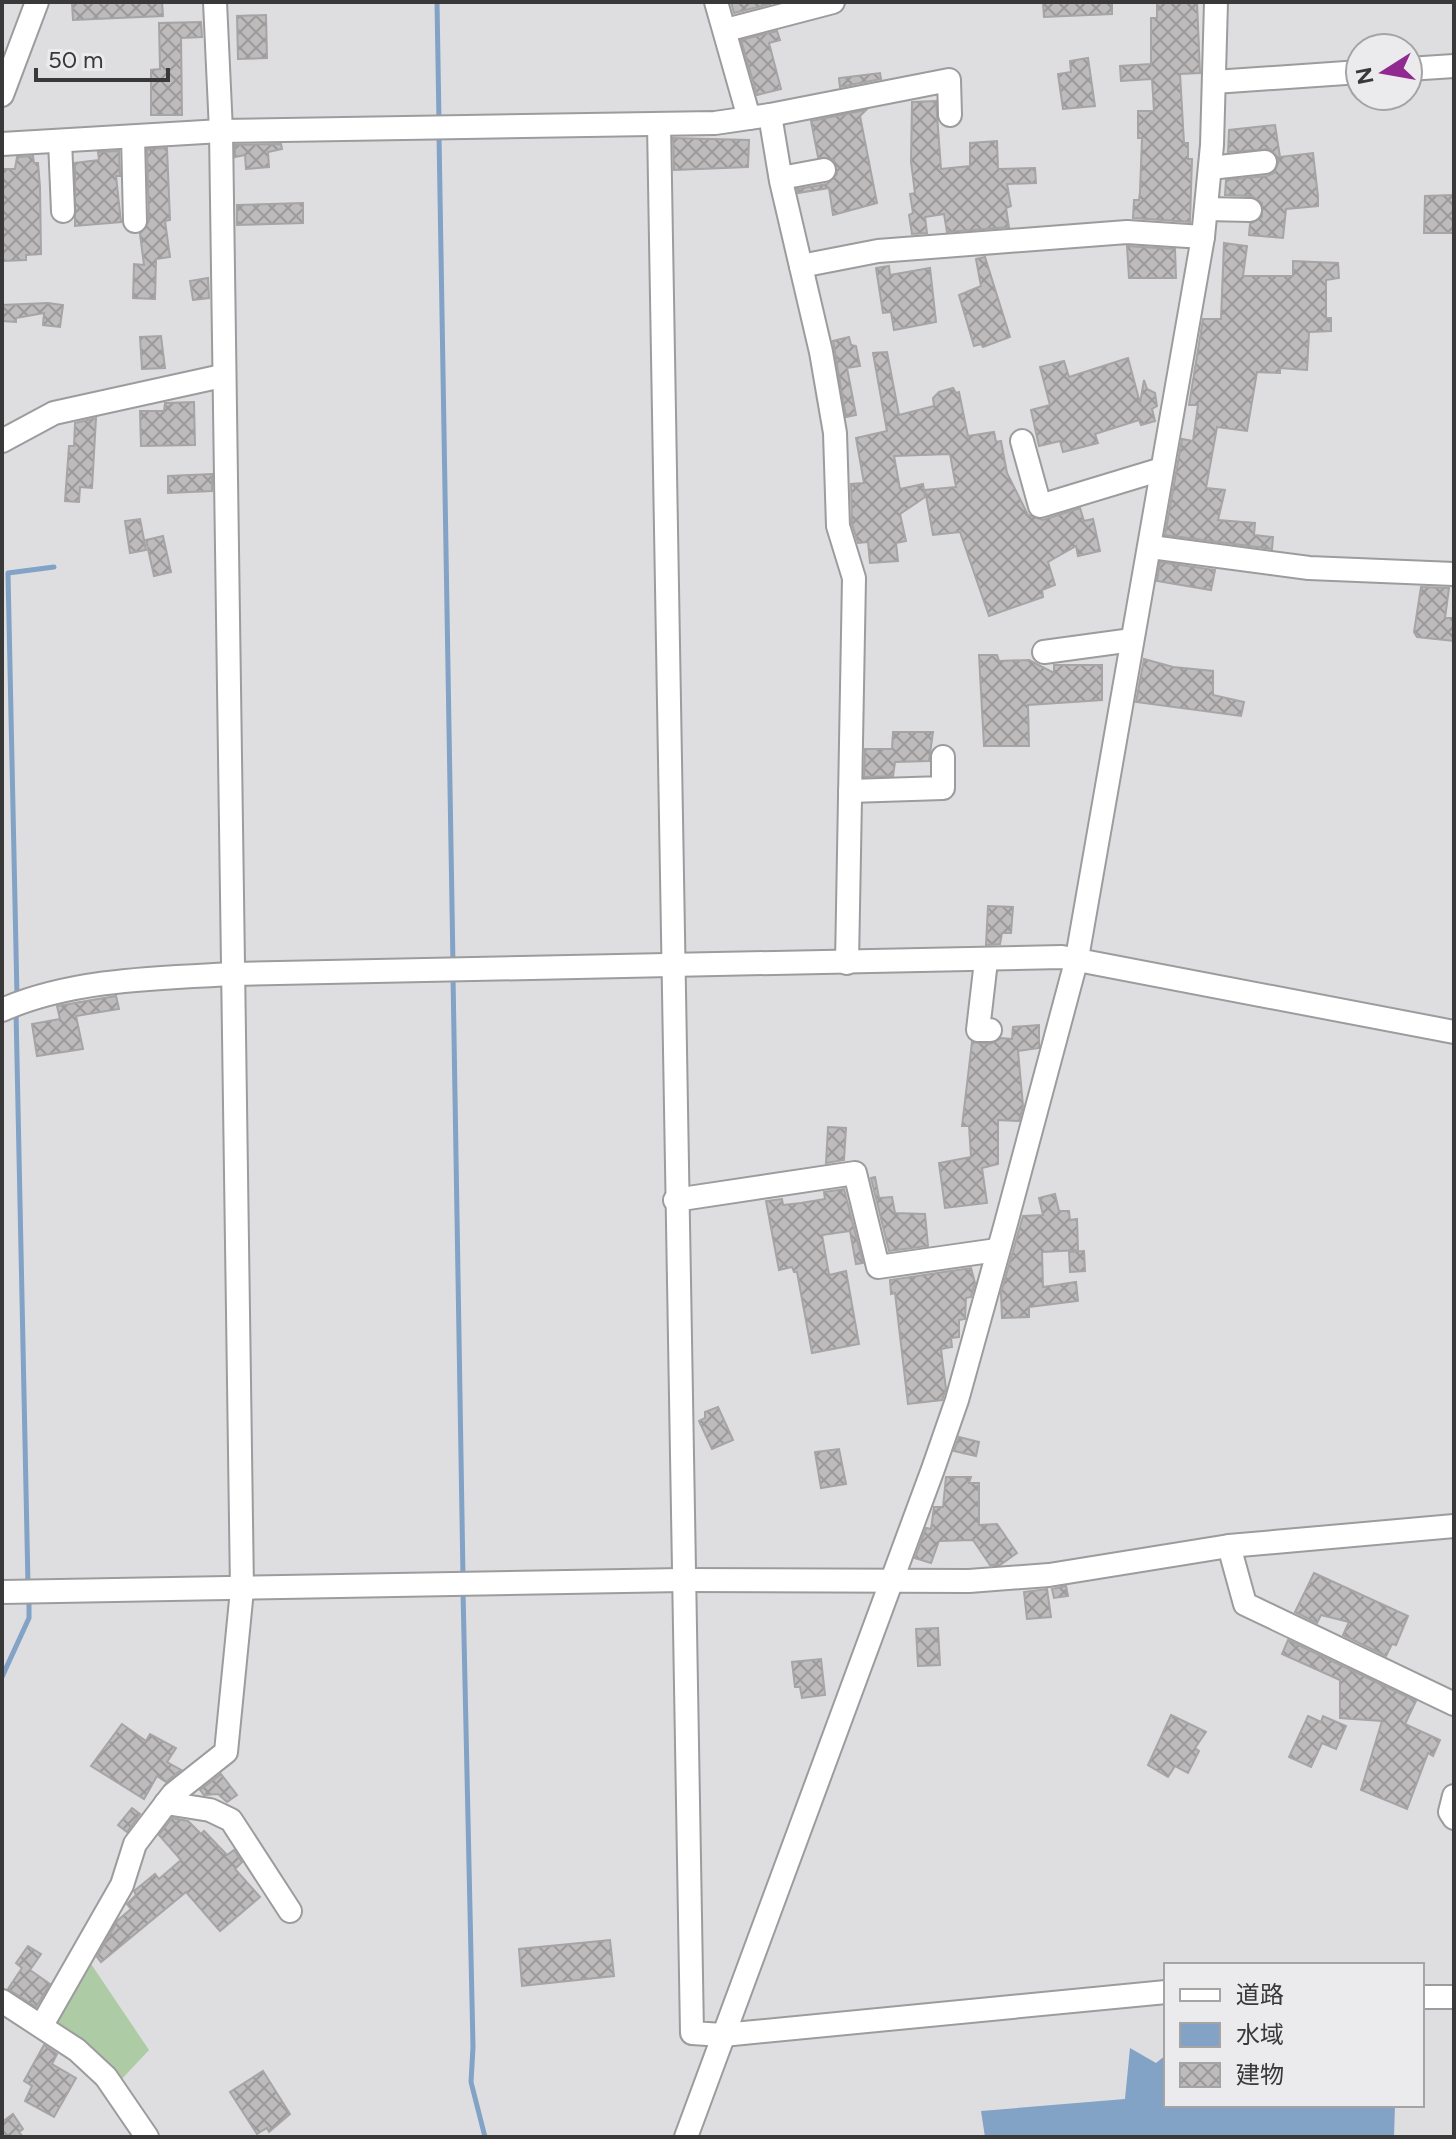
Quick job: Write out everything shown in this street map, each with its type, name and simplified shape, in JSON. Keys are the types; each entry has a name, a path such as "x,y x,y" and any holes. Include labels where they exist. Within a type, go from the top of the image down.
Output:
{"street":[{"path":"2,95 37,2"},
{"path":"42,2025 122,1885 135,1844 166,1803 226,1752 242,1590 222,376 221,131 215,2"},
{"path":"716,2 781,178 835,433 838,526 854,578 847,963"},
{"path":"726,30 833,2"},
{"path":"686,2137 957,1400 1077,958 1203,237 1210,168 1216,2"},
{"path":"1424,68 1454,66"},
{"path":"1214,82 1344,73"},
{"path":"2,144 221,131 659,124 760,116 949,80 950,115"},
{"path":"659,124 675,966 675,1200 684,1484 682,1580 692,2033 723,2035 1164,1992"},
{"path":"133,137 135,221"},
{"path":"60,141 63,211"},
{"path":"1210,168 1265,162"},
{"path":"781,178 824,170"},
{"path":"1206,209 1250,210"},
{"path":"801,266 878,251 1127,232 1203,237"},
{"path":"2,441 54,413 222,376"},
{"path":"1022,441 1040,506 1162,469"},
{"path":"1151,547 1309,568 1454,574"},
{"path":"1044,652 1132,640"},
{"path":"850,791 943,788 943,757"},
{"path":"2,1010 27,999 105,985 234,974 1077,958 1454,1032"},
{"path":"986,961 978,1030 990,1030"},
{"path":"675,1200 855,1173 878,1267 997,1250"},
{"path":"2,1592 682,1580 969,1581 1049,1575 1229,1546 1454,1526"},
{"path":"1229,1546 1245,1604 1454,1704"},
{"path":"1454,1796 1450,1812 1454,1818"},
{"path":"166,1803 210,1810 231,1820 290,1911"},
{"path":"1424,1997 1454,1997"},
{"path":"2,2001 42,2025 106,2077 147,2137"}],"green space":[{"path":"87,1958 149,2050 118,2083 51,2023"}],"water":[{"path":"1130,2048 1156,2063 1164,2057 1164,2107 1395,2107 1394,2137 985,2137 981,2111 1125,2099"}],"building":[{"path":"162,2 163,16 73,20 72,3"},
{"path":"731,2 769,2 770,4 734,13"},
{"path":"1043,2 1112,2 1112,14 1044,17"},
{"path":"1157,2 1197,2 1200,73 1180,74 1184,143 1188,143 1188,159 1192,159 1190,222 1133,218 1134,200 1139,200 1140,192 1142,138 1138,138 1138,111 1154,111 1152,79 1121,81 1120,66 1151,64 1151,18 1157,18"},
{"path":"266,15 267,58 238,59 237,16"},
{"path":"201,22 202,37 181,38 182,115 151,115 151,70 160,69 159,23"},
{"path":"777,31 780,40 769,43 781,89 757,95 741,40"},
{"path":"1088,58 1095,106 1063,109 1058,74 1071,72 1070,61"},
{"path":"880,73 881,79 840,87 839,78"},
{"path":"936,101 941,169 970,166 970,143 997,141 998,169 1035,168 1036,183 1007,184 1011,206 1006,208 1009,227 947,232 944,214 925,217 927,233 912,234 910,194 915,193 911,162 912,102"},
{"path":"866,110 860,116 877,203 833,215 829,188 798,193 797,189 827,184 837,174 834,160 818,157 811,121"},
{"path":"1275,125 1280,157 1313,153 1318,196 1318,206 1286,209 1283,238 1249,235 1250,224 1262,217 1262,203 1251,196 1225,195 1226,180 1267,176 1274,173 1279,161 1270,149 1228,152 1229,130"},
{"path":"673,138 749,140 748,167 674,170"},
{"path":"281,144 282,149 268,152 269,167 246,169 245,155 235,157 235,145"},
{"path":"167,148 170,220 165,221 170,257 156,259 155,299 133,298 134,264 144,265 140,234 149,221 147,149"},
{"path":"119,151 120,176 116,176 121,222 75,226 75,163 99,160 98,152"},
{"path":"33,156 34,163 38,163 40,187 41,254 26,255 26,260 2,261 2,169 15,169 17,157"},
{"path":"1454,195 1454,233 1424,233 1425,196"},
{"path":"303,203 303,223 237,225 237,205"},
{"path":"1224,243 1247,246 1243,276 1293,276 1293,261 1338,263 1339,278 1326,280 1326,318 1331,318 1331,331 1309,332 1307,370 1280,368 1280,373 1257,372 1247,431 1217,427 1206,488 1225,490 1218,520 1255,523 1254,535 1273,537 1272,549 1165,535 1182,439 1193,441 1198,405 1189,405 1203,319 1221,319"},
{"path":"1127,246 1175,249 1176,278 1129,278"},
{"path":"985,257 1010,337 983,347 981,344 974,346 959,295 981,286 976,259"},
{"path":"889,266 890,275 930,268 936,322 894,330 891,312 883,313 876,268"},
{"path":"208,278 209,298 193,300 190,281"},
{"path":"2,305 63,305 60,327 43,325 44,313 16,318 16,322 2,321"},
{"path":"161,336 165,368 142,369 140,337"},
{"path":"849,337 851,345 856,346 860,366 847,368 856,415 846,417 833,341"},
{"path":"887,352 899,415 934,406 933,398 939,392 953,388 956,393 959,392 968,436 994,432 996,442 1001,441 1007,473 1028,515 1043,520 1080,508 1084,521 1093,519 1100,551 1078,556 1076,546 1048,562 1055,585 1042,590 1043,597 989,616 960,532 933,535 925,490 956,487 950,454 894,456 900,489 923,484 925,497 900,514 906,541 896,543 898,561 870,563 868,542 858,543 852,524 851,484 864,483 856,438 887,431 873,353"},
{"path":"1128,358 1140,403 1144,380 1147,389 1155,393 1157,406 1152,409 1155,421 1141,425 1139,420 1095,434 1098,443 1063,452 1060,441 1039,446 1031,410 1050,405 1040,367 1064,361 1069,377"},
{"path":"194,402 195,445 141,446 140,411 164,411 165,403"},
{"path":"96,418 92,488 80,487 79,502 65,501 69,446 74,446 75,423"},
{"path":"212,474 212,491 168,493 168,476"},
{"path":"140,519 146,550 130,553 125,521"},
{"path":"163,536 171,572 154,576 146,540"},
{"path":"1160,562 1215,570 1211,590 1157,581"},
{"path":"1421,587 1449,588 1445,618 1454,618 1454,641 1417,637 1414,632"},
{"path":"979,655 997,655 999,661 1029,660 1054,673 1054,665 1102,665 1102,700 1028,705 1029,746 984,746"},
{"path":"1144,659 1173,667 1213,671 1213,695 1244,702 1241,716 1136,702"},
{"path":"893,732 933,732 929,761 895,762 893,776 864,777 865,749 892,749"},
{"path":"988,906 1013,907 1011,933 1002,933 1000,944 986,945"},
{"path":"116,996 119,1009 76,1016 83,1049 37,1056 32,1024 60,1019 57,1006"},
{"path":"1039,1025 1039,1048 1018,1051 1023,1106 1019,1121 998,1120 998,1164 982,1168 987,1203 945,1208 939,1163 971,1157 969,1126 962,1126 972,1042 990,1044 1001,1038 1012,1039 1013,1027"},
{"path":"828,1127 846,1128 844,1160 826,1163"},
{"path":"875,1177 879,1198 892,1197 895,1213 925,1214 928,1246 889,1251 871,1178"},
{"path":"844,1189 863,1263 856,1264 850,1231 822,1235 829,1275 846,1271 859,1344 812,1353 797,1272 792,1267 779,1270 766,1201 782,1199 783,1205 801,1203 825,1199 824,1192"},
{"path":"1055,1194 1059,1211 1069,1211 1070,1220 1077,1219 1078,1250 1042,1252 1043,1287 1076,1282 1078,1301 1029,1307 1029,1317 1002,1318 1001,1293 1023,1216 1043,1215 1039,1198"},
{"path":"1084,1251 1085,1271 1070,1272 1069,1252"},
{"path":"971,1268 975,1283 971,1297 966,1298 965,1319 959,1320 959,1337 951,1338 952,1347 941,1349 946,1389 942,1400 908,1404 895,1293 891,1294 890,1280"},
{"path":"718,1407 733,1440 712,1449 699,1421 705,1418 705,1412"},
{"path":"959,1437 979,1442 976,1456 954,1451"},
{"path":"839,1449 846,1484 821,1488 815,1452"},
{"path":"946,1477 971,1477 969,1483 979,1483 979,1525 997,1524 1017,1553 1000,1565 990,1565 973,1540 939,1541 931,1563 915,1558 926,1528 931,1529 934,1507 943,1507"},
{"path":"1314,1573 1408,1616 1396,1645 1392,1644 1386,1656 1343,1635 1349,1622 1321,1615 1317,1623 1295,1612"},
{"path":"1066,1586 1068,1596 1054,1598 1052,1589"},
{"path":"1047,1589 1051,1617 1027,1619 1024,1592"},
{"path":"938,1628 940,1665 918,1666 916,1629"},
{"path":"1288,1640 1416,1701 1405,1724 1440,1740 1433,1756 1428,1753 1407,1809 1361,1790 1382,1721 1340,1718 1340,1680 1282,1654"},
{"path":"821,1659 825,1695 802,1698 800,1687 795,1687 792,1662"},
{"path":"1171,1715 1206,1732 1195,1748 1199,1751 1188,1773 1175,1766 1168,1777 1148,1765"},
{"path":"1308,1716 1321,1722 1323,1716 1346,1726 1336,1749 1322,1743 1311,1767 1289,1757"},
{"path":"122,1724 146,1741 150,1734 176,1748 167,1762 181,1770 166,1782 157,1776 144,1799 91,1766"},
{"path":"221,1774 237,1795 227,1802 218,1794 204,1795 200,1790"},
{"path":"132,1808 140,1814 127,1832 118,1825"},
{"path":"172,1818 188,1821 201,1834 204,1831 227,1855 234,1850 242,1862 235,1869 260,1897 220,1931 186,1892 101,1962 97,1957 117,1921 131,1909 127,1904 136,1895 134,1891 155,1874 159,1879 181,1860 159,1835"},
{"path":"610,1940 614,1976 522,1986 519,1949"},
{"path":"28,1946 41,1954 30,1970 50,1984 36,2007 8,1989 22,1968 16,1963"},
{"path":"44,2045 57,2054 52,2064 76,2078 54,2117 25,2101 32,2086 24,2081"},
{"path":"263,2071 290,2114 269,2132 267,2128 257,2134 230,2092"},
{"path":"13,2114 23,2129 19,2132 23,2137 2,2137 2,2122"}],"waterway":[{"path":"437,2 439,121"},
{"path":"439,135 453,965"},
{"path":"17,997 8,573 54,567"},
{"path":"453,975 463,1577"},
{"path":"16,1011 28,1585"},
{"path":"463,1591 473,2047 471,2082 485,2137"},
{"path":"2,1677 29,1618 29,1599"}]}
